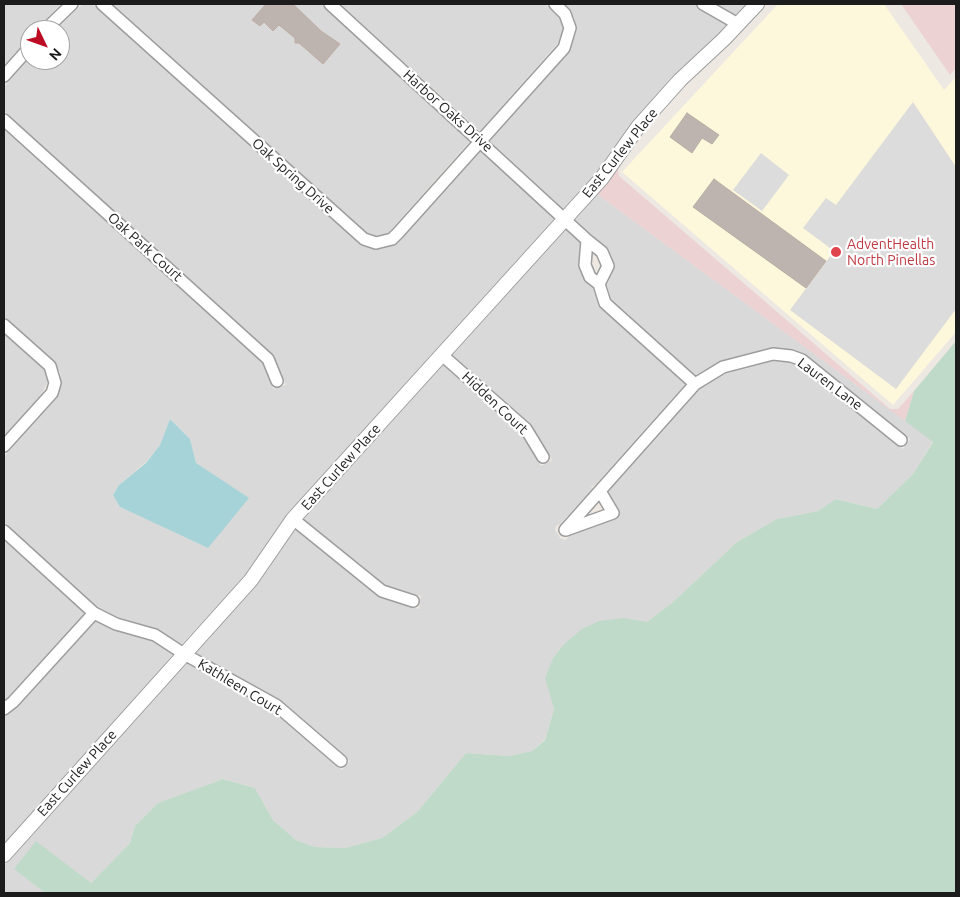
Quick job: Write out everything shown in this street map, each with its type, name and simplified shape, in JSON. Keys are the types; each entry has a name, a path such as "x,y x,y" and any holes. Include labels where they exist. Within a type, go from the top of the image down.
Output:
{"street":[{"path":"55,20 72,4"},
{"name":"Oak Spring Drive","path":"102,4 364,239 376,243 392,239 564,48 570,28 565,14 555,4"},
{"name":"Harbor Oaks Drive","path":"330,4 565,218"},
{"path":"703,4 738,24"},
{"name":"East Curlew Place","path":"4,855 256,574 294,519 608,171 638,127 680,80 757,4"},
{"path":"4,76 20,58"},
{"name":"Oak Park Court","path":"4,120 268,359 277,381"},
{"path":"565,218 602,252 608,266 599,284"},
{"path":"588,240 585,265 590,277 599,284 605,303 695,384"},
{"path":"4,325 50,366 55,383 52,393 4,446"},
{"name":"Hidden Court","path":"442,354 526,429 543,457"},
{"name":"Lauren Lane","path":"600,491 695,384 723,367 773,354 791,356 802,360 901,440"},
{"path":"294,519 382,591 413,601"},
{"name":"Kathleen Court","path":"4,531 94,613 116,624 155,635 184,654 276,705 341,761"},
{"path":"4,709 13,702 94,613"}],"shaded area":[{"path":"4,4 61,4 45,20 20,20 20,47 4,65"},
{"path":"83,4 92,4 362,246 378,249 397,244 482,150 556,218 292,510 251,569 182,644 157,629 118,617 98,607 4,522 4,457 57,398 62,383 60,372 54,362 4,317 4,128 263,362 273,389 286,385 272,354 4,111 4,87 20,69 70,70 70,20 66,20","holes":["170,419 190,439 196,463 207,471 208,548 120,507 113,495 119,485 146,462 160,445"]},
{"path":"111,4 321,4 471,140 388,233 375,236 367,233"},
{"path":"340,4 545,4 558,15 563,28 558,43 480,131"},
{"path":"564,4 747,4 724,29 670,79 633,123 602,167 564,209 490,141 570,51 577,29 574,17"},
{"name":"AdventHealth North Pinellas","path":"778,4 884,4 944,90 956,77 956,332 893,405 622,172"},
{"path":"901,4 956,4 956,68 950,75"},
{"path":"913,102 956,167 956,309 896,389 790,310 834,251 803,228 826,198 836,205"},
{"path":"761,153 789,175 762,211 733,190"},
{"path":"618,169 619,176 890,409 898,409 914,391 905,421 597,194"},
{"path":"597,194 933,441 913,474 877,509 837,499 818,511 777,519 737,542 673,602 647,622 564,644 553,658 546,677 554,709 545,739 532,751 510,756 466,753 417,812 382,838 345,848 315,847 296,840 273,820 255,788 223,779 158,803 135,826 130,843 91,883 15,869 45,893 4,893 4,865 186,662 272,710 342,770 350,761 280,700 194,652 262,578 295,529 378,596 419,609 421,596 385,585 303,519 443,364 521,433 541,466 552,460 530,424 452,355 566,228 580,242 578,267 584,279 594,288 601,307 685,384 595,485 591,487 592,489 556,526 555,530 561,539 566,540 569,536 616,519 619,510 608,492 700,389 726,374 774,361 790,362 798,366 903,449 910,439 805,355 794,350 771,348 721,361 695,375 611,299 607,285 614,269 608,250 575,219"},
{"path":"4,333 44,370 48,381 41,395 4,436"},
{"path":"4,539 85,613 4,701"},
{"path":"96,621 115,630 153,641 174,654 4,844 4,717 18,707"}],"green space":[{"path":"956,341 956,893 45,893 14,869 36,841 91,883 130,843 135,826 158,803 223,779 255,788 273,820 296,840 315,847 345,848 382,838 417,812 466,753 510,756 532,751 545,740 554,709 545,678 553,658 564,644 582,629 599,621 623,618 647,622 673,602 737,542 777,519 818,511 836,499 877,509 913,474 933,442 905,421 914,391"}],"water":[{"path":"170,419 190,439 196,463 249,498 208,548 120,507 113,495 119,485 146,463 160,445"}],"building":[{"path":"266,4 293,4 321,31 340,44 323,64 299,43 295,43 295,38 279,25 273,31 264,22 260,26 252,20"},
{"path":"687,113 719,135 712,144 702,138 692,153 670,137"},
{"path":"714,179 826,261 806,288 693,207"}],"place":[{"name":"AdventHealth North Pinellas","path":"836,252"}]}
